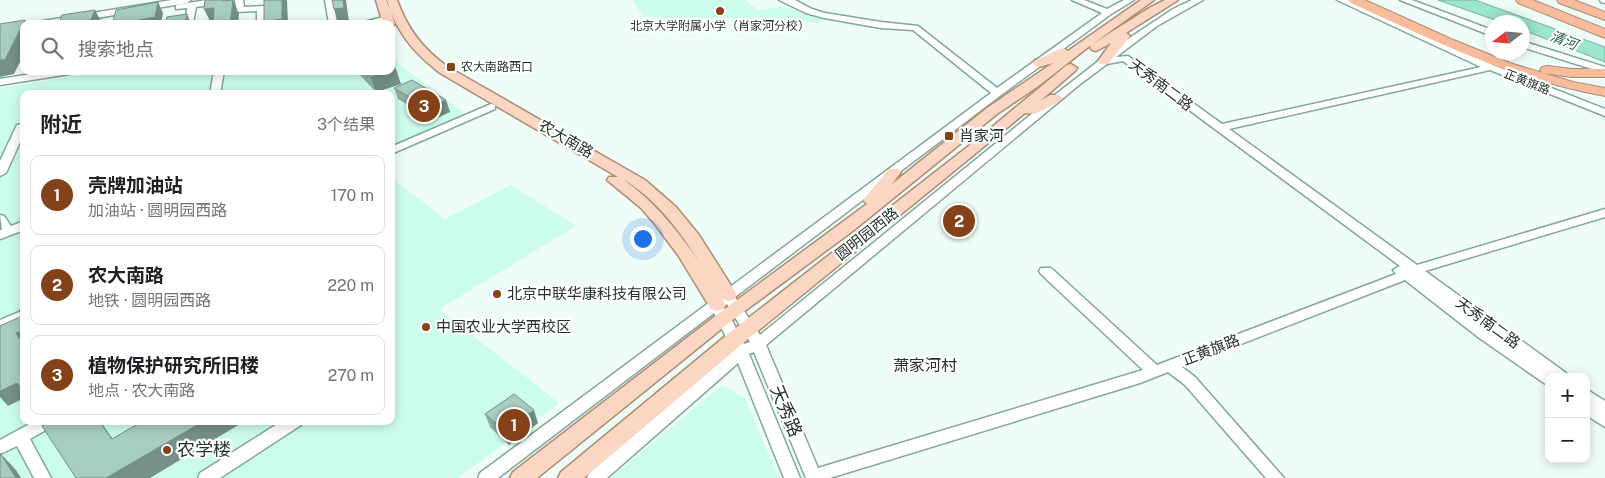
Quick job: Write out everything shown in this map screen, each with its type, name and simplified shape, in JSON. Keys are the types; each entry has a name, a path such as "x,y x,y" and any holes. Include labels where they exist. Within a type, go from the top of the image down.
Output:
{"highway":[{"path":"1355,0 1473,53 1532,76 1560,84 1605,92"},
{"path":"1366,0 1491,55 1544,69 1572,73 1605,72"},
{"path":"1381,0 1485,46"},
{"path":"1522,0 1605,34"},
{"path":"1535,0 1605,24"},
{"path":"1545,0 1605,24"},
{"path":"1563,0 1605,16"},
{"path":"1580,0 1605,10"},
{"path":"1473,53 1555,78 1605,87"},
{"path":"1526,60 1572,73"}],"main road":[{"name":"农大南路","path":"381,0 388,20"},
{"name":"农大南路","path":"392,0 401,24 410,40 437,65 640,183 670,210 693,239 726,306"},
{"name":"圆明园西路","path":"520,478 726,306 848,227 992,111 1019,95 1118,18 1152,5 1173,0"},
{"name":"圆明园西路","path":"569,478 742,340 1093,50 1152,5"},
{"path":"1104,61 1118,41 1152,5"},
{"name":"农大南路","path":"395,34 400,43 420,64 435,76 629,189 657,215 726,306"},
{"path":"1039,62 1050,60 1086,36 1097,34"},
{"path":"992,111 1015,88 1016,81"},
{"path":"1008,121 1055,98"},
{"path":"848,227 894,172"}],"street":[{"path":"70,20 190,2 222,0"},
{"path":"240,0 240,10 261,8 261,20"},
{"path":"329,0 332,20"},
{"path":"783,0 824,15 880,25 915,28 997,94"},
{"path":"1076,0 1108,12"},
{"name":"圆明园西路","path":"486,478 726,306 894,172 1039,62 1108,12 1130,0"},
{"name":"圆明园西路","path":"594,478 742,340 758,344 1016,133 1055,98 1177,9 1199,0"},
{"name":"正黄旗路","path":"1341,0 1490,67 1605,113"},
{"path":"1404,0 1485,30"},
{"path":"117,20 190,2"},
{"path":"190,2 193,20"},
{"path":"1530,47 1605,72"},
{"name":"天秀南二路","path":"1104,61 1125,58 1410,272 1483,333 1545,376"},
{"name":"天秀南二路","path":"1104,61 1120,62 1208,130 1555,373"},
{"path":"1219,128 1471,73 1490,67"},
{"path":"0,82 36,75"},
{"path":"216,90 218,75"},
{"path":"395,149 491,108"},
{"path":"0,173 20,129"},
{"name":"正黄旗路","path":"814,477 1170,366 1384,285 1410,272 1605,213"},
{"path":"0,219 5,233 20,227"},
{"path":"1046,271 1154,371"},
{"name":"天秀路","path":"726,306 742,340 792,478"},
{"path":"0,326 20,317"},
{"name":"天秀路","path":"758,344 814,477"},
{"path":"1170,366 1190,381 1276,478"},
{"path":"1590,398 1605,409"},
{"path":"1590,410 1605,421"},
{"path":"0,447 42,425"},
{"path":"206,478 289,425"},
{"path":"20,437 43,478"}],"shaded area":[{"name":"北京大学附属小学（肖家河分校）","path":"632,0 745,0 758,10 783,7 823,17 820,23 781,19 644,17"},
{"path":"395,61 465,114 395,144 395,90 20,90 20,311 0,319 0,88 82,75 395,75"},
{"name":"中国农业大学西校区","path":"395,180 445,219 511,185 576,226 439,309 559,403 458,478 0,478 0,332 20,323 20,425 395,425"},
{"path":"722,385 745,398 779,478 611,478"}],"water":[{"path":"1438,0 1475,0 1516,15 1485,16"},
{"name":"清河","path":"1530,20 1605,47 1605,62 1530,33"}],"building":[{"path":"205,0 233,0 230,20 213,20 214,8 204,9"},
{"path":"264,0 282,0 282,19 264,20"},
{"path":"332,0 343,0 344,8 334,9"},
{"path":"158,2 155,17 139,20 113,20 116,10"},
{"path":"95,10 91,20 60,20 62,15"},
{"path":"187,14 186,20 166,20 167,17"},
{"path":"20,21 20,30 5,60 0,60 0,24"},
{"path":"412,80 446,100 428,108 394,88"},
{"path":"20,317 20,332 16,333 20,340 20,387 17,383 0,391 0,326"},
{"path":"514,394 534,410 505,431 485,414"},
{"path":"102,425 112,439 136,425 197,425 106,478 76,478 42,426"},
{"path":"0,453 16,478 0,478"}],"place":[{"name":"北京大学附属小学（肖家河分校）","path":"720,11"},
{"name":"农大南路西口","path":"451,67"},
{"name":"植物保护研究所旧楼","path":"424,106"},
{"name":"肖家河","path":"949,136"},
{"name":"农大南路","path":"959,221"},
{"name":"北京中联华康科技有限公司","path":"497,294"},
{"name":"中国农业大学西校区","path":"426,327"},
{"name":"壳牌加油站","path":"514,425"},
{"name":"农学楼","path":"167,450"}],"district":[{"name":"萧家河村","path":"925,365"}]}
